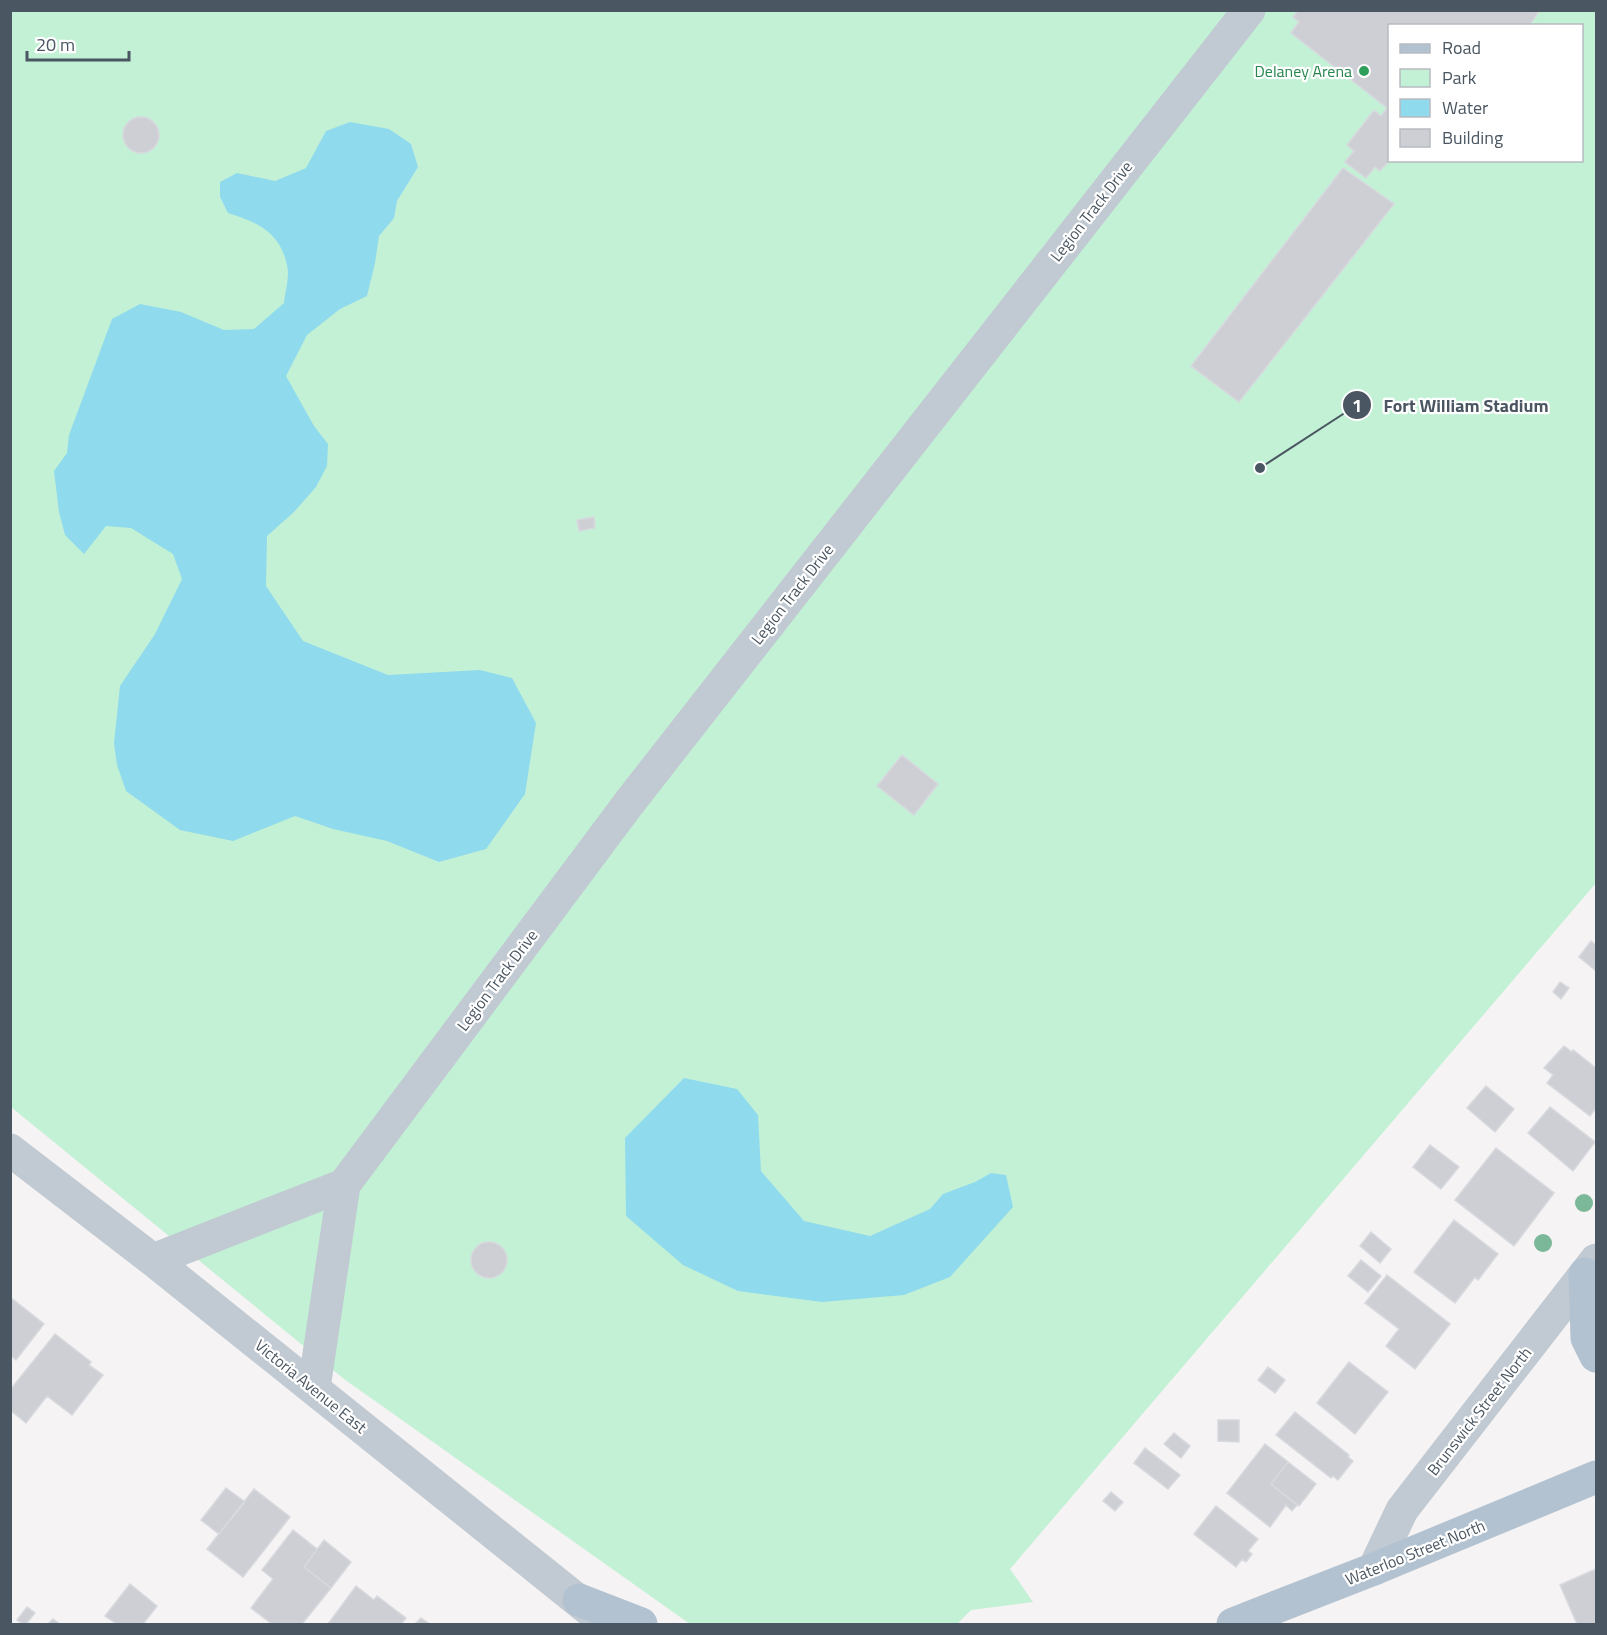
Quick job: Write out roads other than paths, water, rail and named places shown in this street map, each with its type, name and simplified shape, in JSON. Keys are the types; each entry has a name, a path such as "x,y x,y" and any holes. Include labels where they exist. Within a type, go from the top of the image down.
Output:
{"main road":[{"path":"1591,1268 1587,1338 1596,1356"},
{"name":"Waterloo Street North","path":"1233,1624 1374,1569 1596,1477"},
{"path":"579,1600 641,1624"}],"street":[{"name":"Legion Track Drive","path":"314,1388 345,1185 629,802 1249,10"},
{"name":"Victoria Avenue East","path":"10,1150 153,1260 609,1624"},
{"path":"153,1260 345,1185"},
{"name":"Brunswick Street North","path":"1374,1569 1402,1510 1591,1268"}],"water":[{"path":"350,122 389,129 411,144 418,167 397,201 394,218 379,236 367,296 340,309 307,335 286,376 314,426 328,444 327,466 316,487 294,512 267,536 266,586 303,641 388,675 480,670 512,678 536,723 525,794 486,849 439,862 387,841 333,829 295,816 233,841 180,830 126,791 117,765 114,743 120,686 155,634 182,579 173,554 131,528 106,526 84,554 65,535 59,512 54,471 67,453 69,435 112,319 140,304 181,312 224,330 254,329 284,303 288,269 279,244 273,236 258,225 228,213 220,197 220,182 237,173 275,181 306,168 326,131"},
{"path":"684,1078 737,1089 758,1115 761,1171 804,1221 870,1236 930,1209 943,1194 975,1182 991,1173 1006,1175 1013,1207 950,1277 904,1295 822,1302 738,1291 683,1265 626,1216 625,1138"}],"place":[{"name":"Delaney Arena","path":"1364,71"},
{"name":"Fort William Stadium","path":"1260,468"}]}
